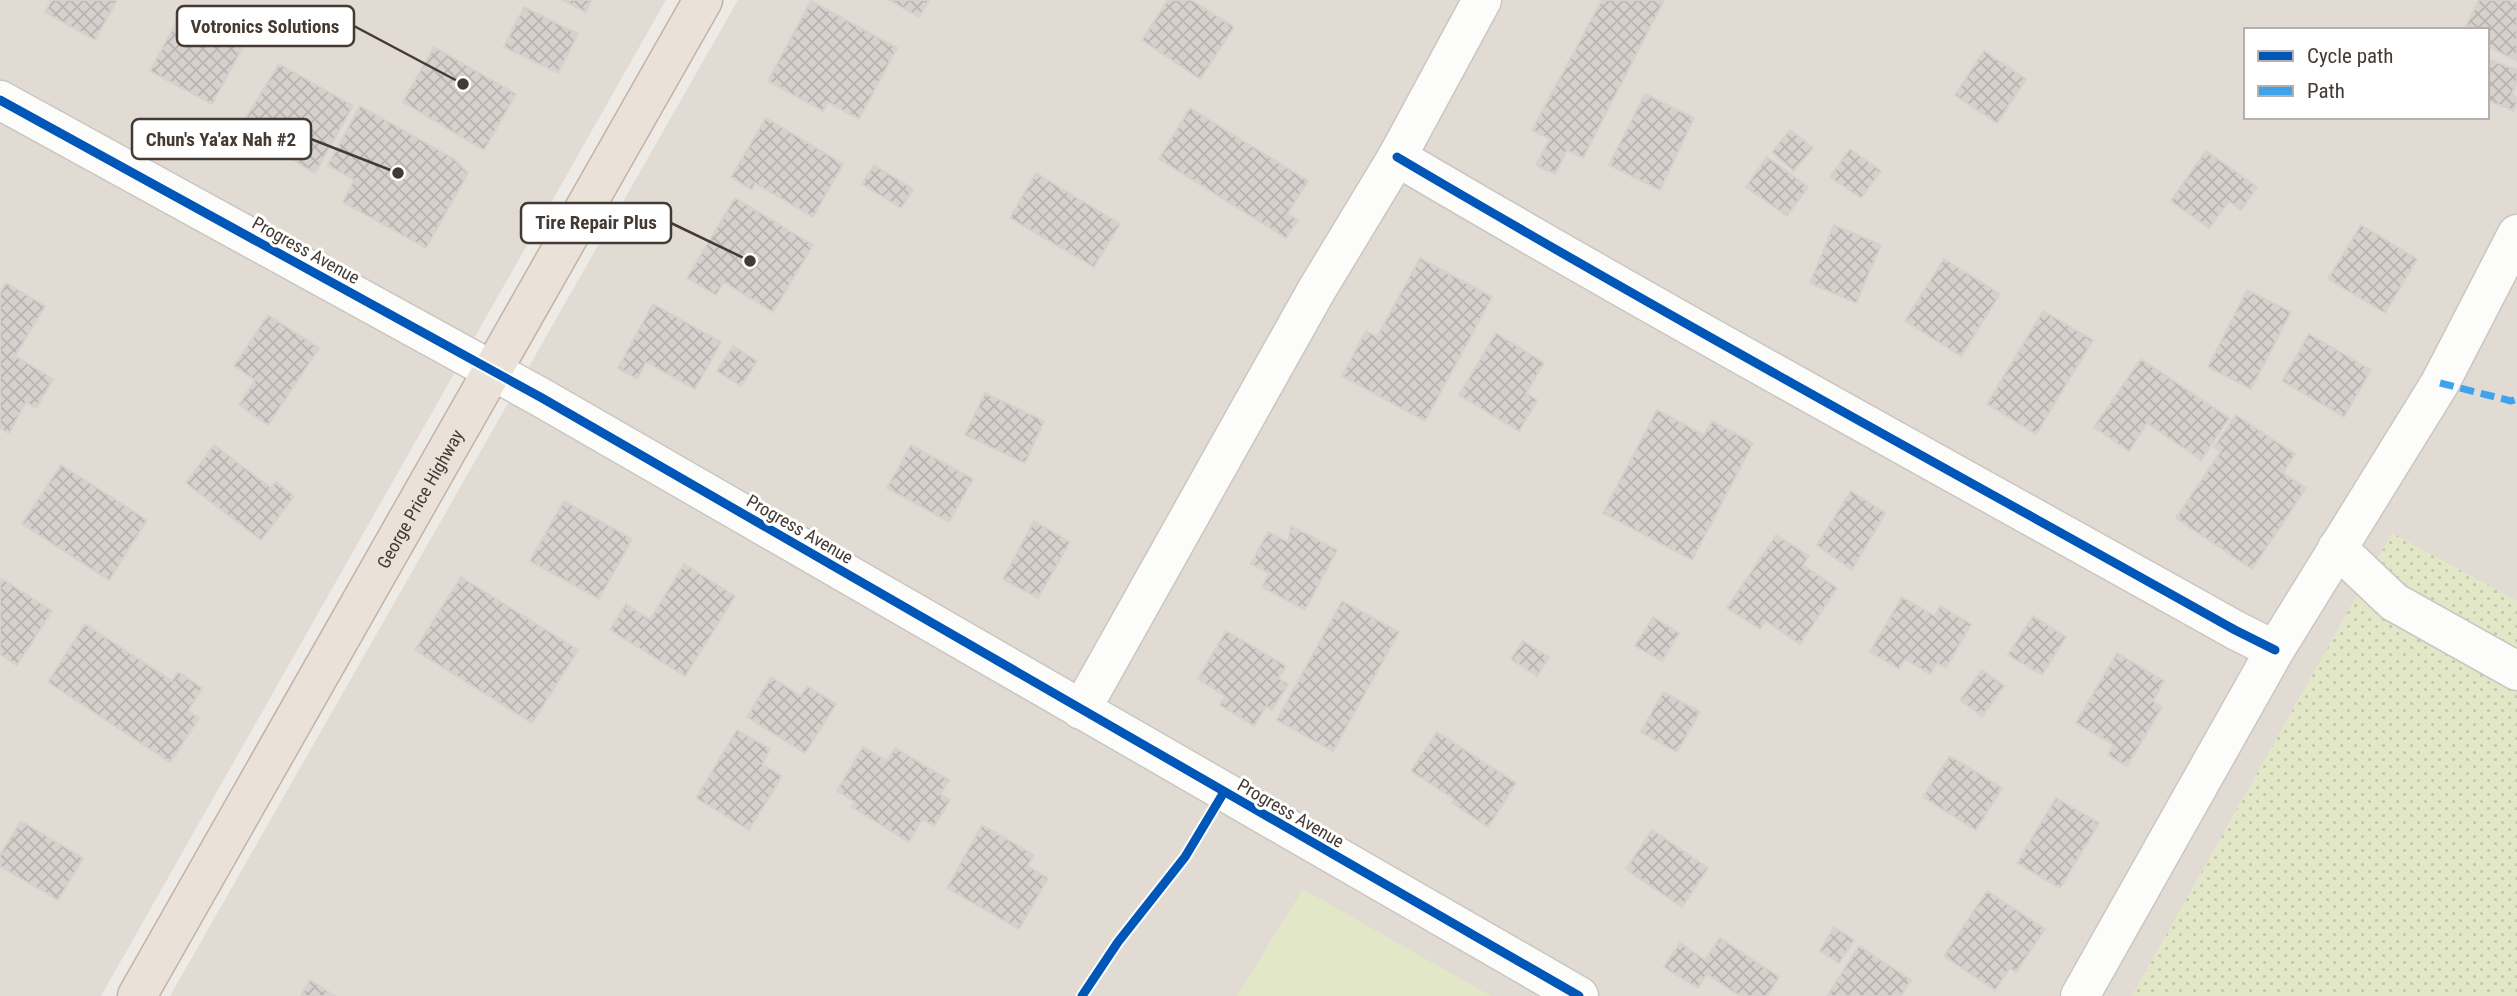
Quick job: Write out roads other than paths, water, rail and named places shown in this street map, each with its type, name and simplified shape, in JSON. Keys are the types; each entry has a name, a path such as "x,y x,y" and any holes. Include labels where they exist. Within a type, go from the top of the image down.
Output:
{"highway":[{"name":"George Price Highway","path":"137,996 703,0"}],"street":[{"path":"1080,710 1316,291 1397,157 1482,0"},
{"name":"Progress Avenue","path":"0,100 492,369 1579,996"},
{"path":"1397,157 1772,372 2275,650"},
{"path":"2080,996 2275,650 2440,383 2517,234"},
{"path":"2337,548 2393,602 2517,671"}],"place":[{"name":"Votronics Solutions","path":"463,84"},
{"name":"Chun's Ya'ax Nah #2","path":"398,173"},
{"name":"Tire Repair Plus","path":"750,261"}]}
